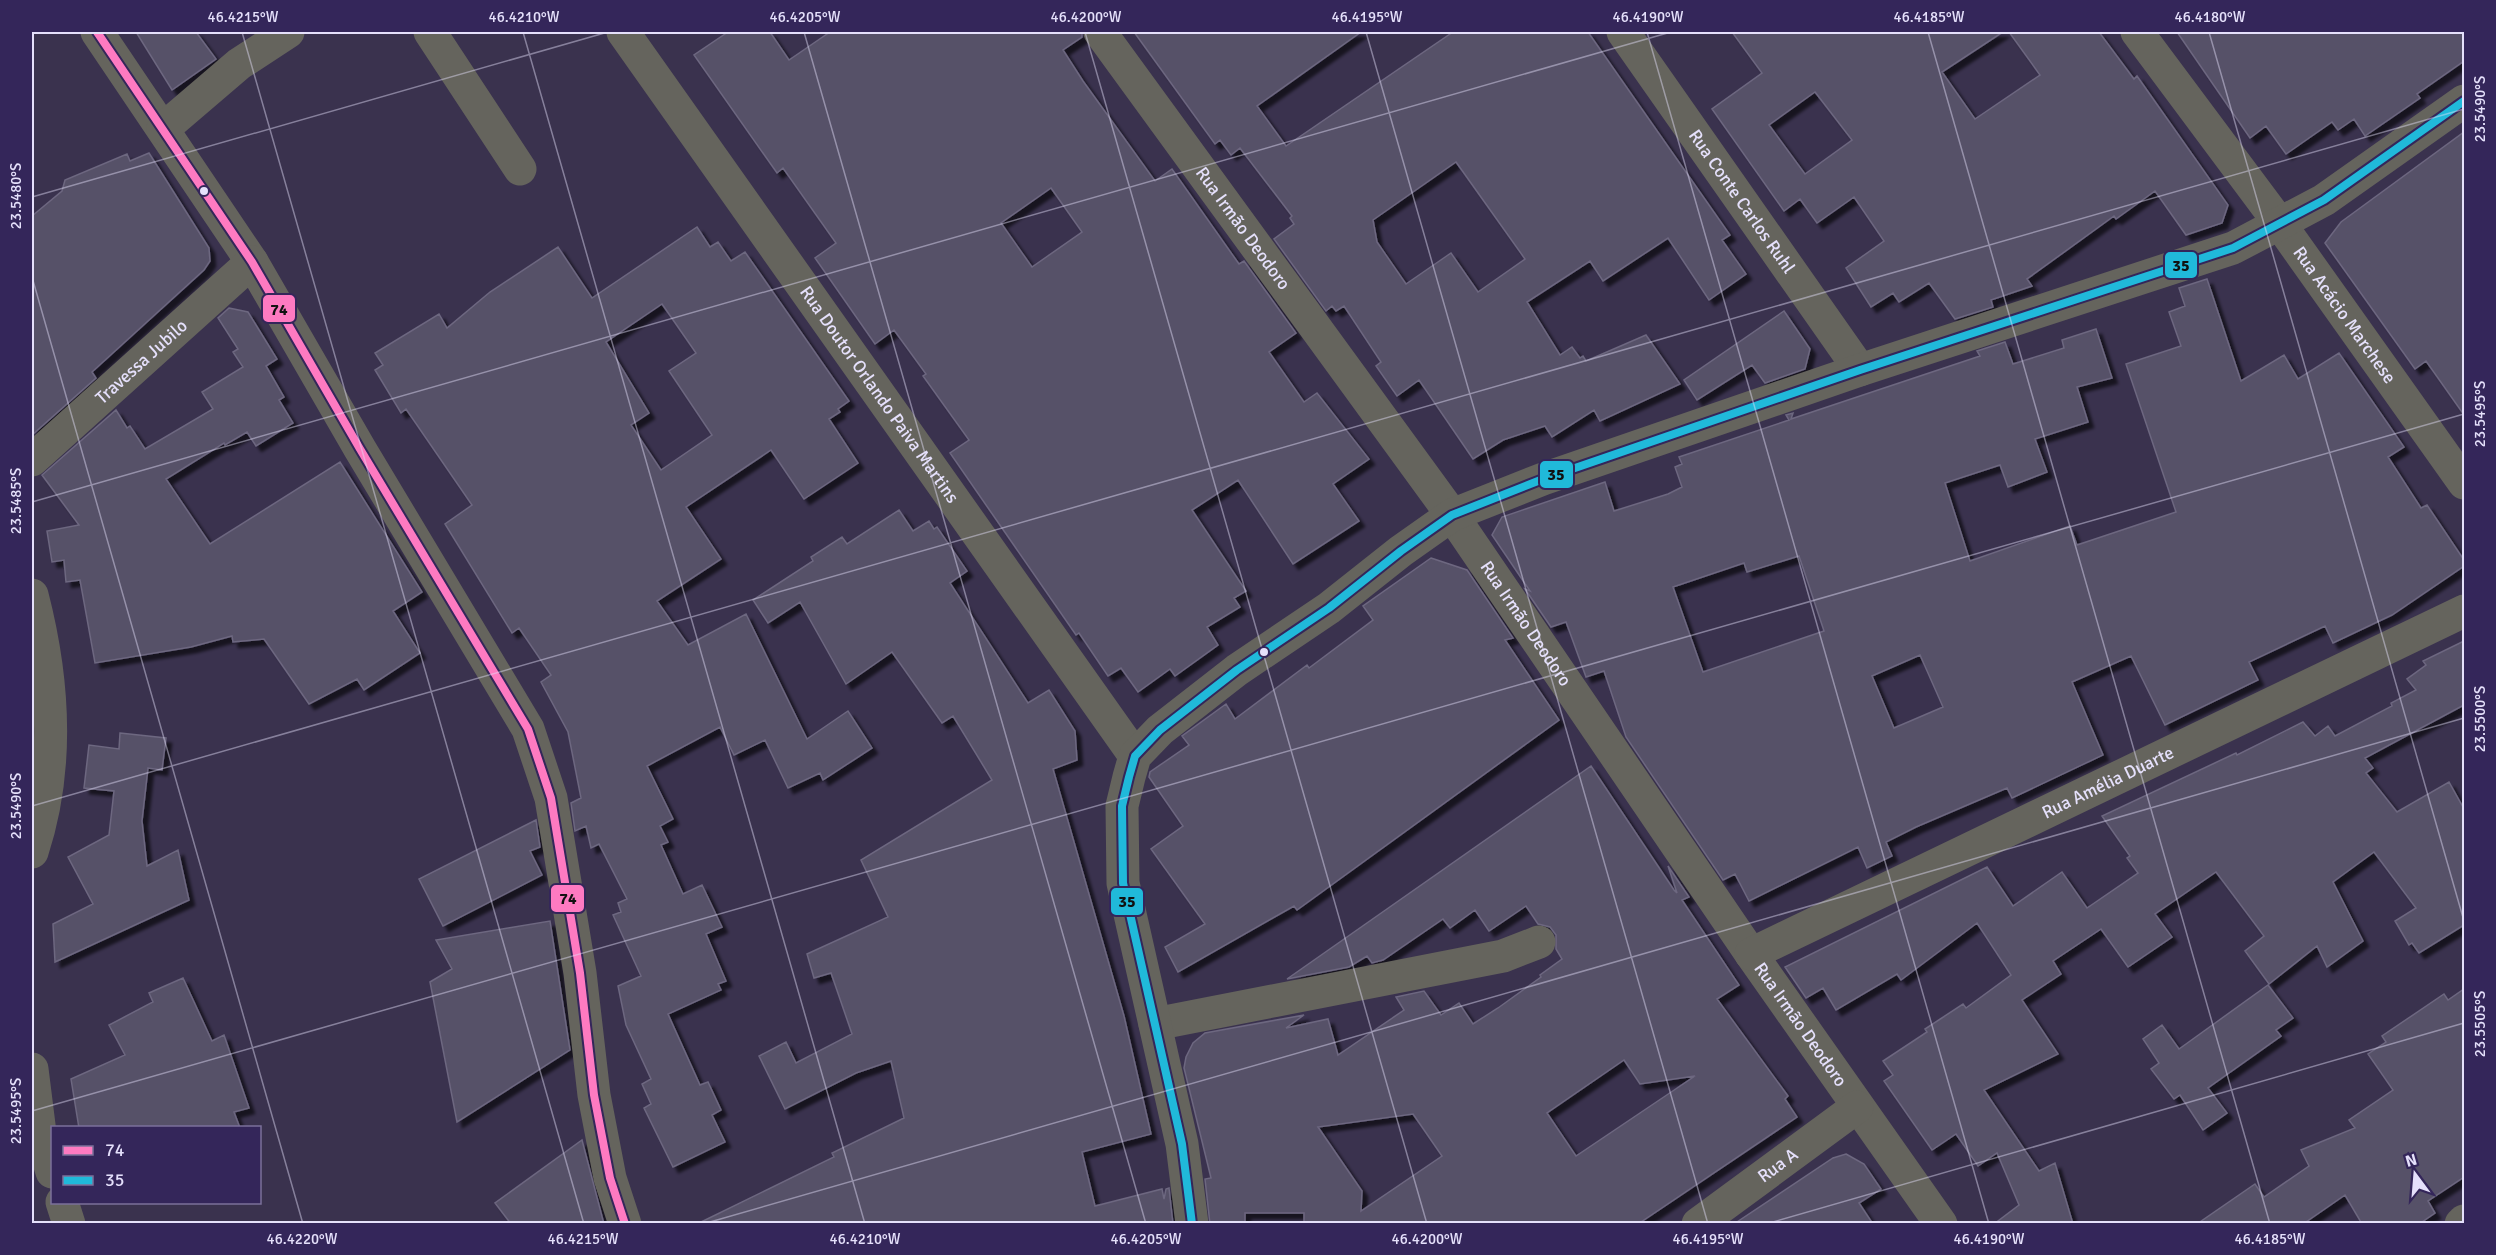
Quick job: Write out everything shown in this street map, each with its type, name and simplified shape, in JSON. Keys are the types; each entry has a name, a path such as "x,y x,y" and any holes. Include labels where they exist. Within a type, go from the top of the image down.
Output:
{"street":[{"path":"98,32 252,262 355,441 528,729 551,798 580,973 594,1095 610,1178 625,1224"},
{"path":"163,129 239,64 288,32"},
{"path":"430,32 520,170"},
{"name":"Rua Doutor Orlando Paiva Martins","path":"623,32 1135,756"},
{"name":"Rua Irmão Deodoro","path":"1100,32 1452,515 1751,954 1941,1224"},
{"name":"Rua Conte Carlos Ruhl","path":"1623,32 1860,370"},
{"name":"Rua Acácio Marchese","path":"2137,32 2280,224 2464,483"},
{"path":"1192,1224 1182,1144 1123,883 1122,806 1135,756 1160,730 1221,683 1329,608 1401,551 1452,515 1543,478 1860,370 2225,251 2324,200 2464,101"},
{"name":"Travessa Jubilo","path":"32,460 252,262"},
{"path":"32,595 46,661 52,734 46,797 32,852"},
{"name":"Rua Amélia Duarte","path":"1751,954 2464,611"},
{"path":"1155,1024 1503,956 1539,942"},
{"path":"32,1069 40,1133 51,1169"},
{"name":"Rua A","path":"1698,1224 1857,1107"},
{"path":"62,1204 69,1224"}],"building":[{"path":"136,32 196,32 216,59 172,90"},
{"path":"728,32 770,32 789,60 830,32 1082,32 1082,37 1063,50 1083,81 1155,181 1172,169 1239,264 1244,261 1296,333 1269,352 1304,402 1317,393 1369,459 1333,484 1359,521 1293,564 1238,480 1192,510 1246,591 1234,598 1240,607 1207,627 1218,645 1175,676 1170,669 1138,692 1121,668 1108,676 1079,633 1076,635 950,453 969,440 923,376 926,374 894,330 875,344 815,258 836,243 783,168 777,173 694,55","holes":["1051,188 1082,232 1032,267 1001,223"]},
{"path":"1134,32 1361,32 1257,106 1286,146 1453,32 1588,32 1730,235 1722,240 1746,274 1709,300 1668,238 1603,281 1590,261 1527,302 1560,355 1572,347 1580,358 1583,356 1586,361 1646,335 1680,384 1600,421 1594,410 1552,437 1545,426 1503,440 1473,459 1419,380 1397,396 1376,366 1381,362 1344,306 1336,311 1332,306 1326,311 1274,239 1294,224 1290,218 1292,216 1240,148 1231,155 1220,140 1215,144","holes":["1456,162 1525,259 1478,292 1451,253 1406,284 1377,242 1373,220"]},
{"path":"1732,32 2003,32 1942,72 1975,119 2040,75 2009,32 2099,32 2134,79 2137,76 2228,205 2222,223 2186,235 2155,191 2116,219 2114,216 2027,279 2032,286 1991,300 1993,307 1955,319 1929,283 1899,302 1893,293 1871,307 1846,268 1884,241 1854,197 1817,223 1800,199 1784,211 1712,109 1762,73","holes":["1815,92 1852,140 1805,174 1769,125"]},
{"path":"2177,32 2464,32 2464,61 2417,94 2420,98 2365,136 2354,119 2338,130 2332,122 2286,154 2266,126 2250,138"},
{"path":"2464,132 2464,415 2426,361 2415,369 2325,243 2341,222"},
{"path":"149,153 209,248 210,261 204,270 92,372 96,378 32,435 32,216 62,191 65,180 127,154 130,161"},
{"path":"697,227 710,247 718,242 731,261 745,252 849,401 838,409 840,412 829,419 858,463 804,499 771,450 686,507 721,559 657,601 688,645 746,614 807,739 848,711 872,748 823,780 820,773 788,788 765,740 734,755 720,727 647,766 673,819 660,826 668,842 661,845 683,894 702,885 722,927 706,934 726,981 718,984 721,990 668,1014 700,1085 708,1082 721,1110 712,1115 725,1142 673,1167 644,1108 651,1104 642,1084 651,1079 626,1025 618,986 641,976 613,915 621,912 618,903 627,899 599,844 591,848 586,826 575,831 571,803 581,798 568,732 541,682 551,675 519,628 512,633 445,524 472,505 406,409 401,413 375,370 383,365 375,353 439,314 447,328 490,292 558,247 592,298","holes":["662,304 696,353 669,371 712,435 661,470 631,425 649,413 606,342"]},
{"path":"2207,279 2241,381 2284,355 2298,379 2339,353 2404,447 2388,457 2421,508 2427,505 2464,560 2464,566 2392,615 2333,643 2325,626 2249,662 2258,680 2165,725 2131,656 2072,682 2103,755 2012,798 2007,788 1916,827 1886,842 1892,856 1867,868 1858,847 1749,901 1735,874 1723,880 1626,737 1604,671 1586,677 1566,622 1551,627 1525,589 1530,591 1492,535 1502,517 1605,482 1614,511 1668,494 1682,487 1675,467 1682,464 1679,457 1789,420 1786,415 1793,413 1791,419 1980,356 1977,351 2005,342 2013,364 2064,348 2062,340 2096,329 2112,378 2077,387 2088,422 2035,439 2047,472 2008,487 2000,465 1945,483 1970,561 2070,526 2077,545 2176,512 2126,364 2181,346 2169,312 2185,306 2179,288","holes":["1799,556 1824,631 1703,672 1673,587 1744,563 1747,572","1920,655 1943,707 1894,728 1872,676"]},
{"path":"229,308 248,312 277,359 266,366 284,397 279,400 293,423 256,446 247,432 225,445 224,443 166,479 210,544 340,462 422,592 393,611 420,653 364,690 357,679 309,704 264,639 233,642 232,636 191,647 95,663 80,580 66,582 64,560 52,562 47,531 79,525 42,475 116,410 127,428 130,426 145,449 213,409 202,392 243,367 233,352 238,349 218,318"},
{"path":"1784,311 1810,349 1805,369 1765,383 1752,365 1697,400 1684,380"},
{"path":"899,510 913,531 929,521 934,529 937,527 967,571 950,583 1028,703 1049,690 1075,731 1077,760 1053,769 1124,1016 1151,1134 1082,1152 1095,1206 1162,1189 1164,1199 1166,1189 1169,1188 1173,1224 697,1224 834,1157 832,1153 904,1118 891,1061 856,1073 785,1109 759,1056 786,1042 796,1063 852,1034 831,973 814,978 807,954 888,917 861,860 992,780 953,716 942,723 892,652 846,684 800,602 768,623 753,600 813,561 811,557 842,537 847,544"},
{"path":"1431,558 1467,570 1513,638 1505,640 1559,720 1297,910 1294,906 1178,972 1165,947 1205,924 1151,849 1183,826 1149,777 1150,772 1189,745 1182,736 1226,704 1235,719 1307,665 1309,668 1373,620 1363,606"},
{"path":"2464,641 2464,705 2365,758 2373,768 2366,773 2397,812 2449,782 2464,809 2464,925 2419,953 2412,943 2409,945 2395,921 2416,908 2374,852 2333,882 2363,941 2327,967 2317,946 2269,984 2245,951 2264,936 2216,872 2155,914 2172,937 2128,967 2101,929 2053,961 2061,974 2022,1000 2058,1054 1984,1090 2039,1171 2055,1163 2073,1224 1994,1224 2019,1205 1997,1153 1978,1166 1956,1134 1932,1150 1884,1081 1893,1075 1883,1061 1927,1032 1925,1029 1963,1004 1966,1008 2011,975 1977,923 1901,980 1897,974 1836,1010 1823,988 1806,998 1785,967 1987,867 2013,906 2062,872 2087,908 2138,873 2127,858 2130,856 2102,816 2236,753 2237,755 2303,722 2315,736 2328,726 2335,736 2392,706 2391,703 2416,690 2407,679 2426,665 2423,661"},
{"path":"120,733 166,738 162,770 148,768 142,821 147,866 178,850 189,900 55,962 53,924 93,904 68,857 109,835 114,791 84,788 89,745 119,749"},
{"path":"1591,766 1674,890 1677,893 1668,866 1689,897 1682,900 1739,985 1717,999 1788,1096 1785,1099 1797,1117 1638,1224 1304,1224 1304,1213 1245,1213 1245,1224 1210,1224 1205,1179 1211,1178 1184,1068 1186,1057 1193,1043 1205,1033 1304,1015 1286,1028 1328,1019 1338,1055 1404,1010 1396,997 1424,991 1441,1015 1459,1003 1473,1024 1541,977 1540,975 1562,959 1556,949 1556,935 1550,927 1538,924 1526,906 1489,931 1475,910 1450,928 1443,919 1383,960 1372,963 1367,956 1349,967 1287,979","holes":["1624,1060 1640,1084 1695,1076 1576,1156 1547,1113","1413,1114 1442,1156 1361,1211 1362,1191 1318,1127"]},
{"path":"536,820 540,847 530,851 542,875 443,926 419,879"},
{"path":"550,921 570,1050 457,1122 430,982 452,969 436,940"},
{"path":"183,978 212,1041 224,1035 249,1108 234,1112 239,1126 79,1126 71,1079 125,1055 109,1025 153,1002 149,993"},
{"path":"2268,985 2293,1018 2276,1030 2281,1036 2208,1088 2227,1113 2203,1130 2180,1095 2174,1099 2151,1069 2159,1063 2143,1039 2162,1025 2179,1049"},
{"path":"2464,989 2464,1177 2428,1201 2435,1213 2419,1224 2362,1224 2345,1195 2303,1224 2197,1224 2255,1184 2264,1197 2309,1166 2301,1150 2355,1128 2349,1120 2393,1090 2368,1054 2386,1042 2382,1036 2444,994 2448,1000"},
{"path":"582,1140 604,1224 511,1224 495,1203"},
{"path":"1846,1154 1864,1164 1881,1189 1859,1203 1873,1224 1734,1224 1833,1158"}],"transit line":[{"name":"74","path":"97,32 252,262 360,449 528,729 551,798 580,973 594,1095 610,1178 625,1224"},
{"name":"35","path":"1192,1224 1182,1144 1123,883 1122,806 1129,777 1135,756 1160,730 1237,670 1329,608 1401,551 1452,515 1543,479 1860,370 2233,248 2324,200 2464,101"}]}
